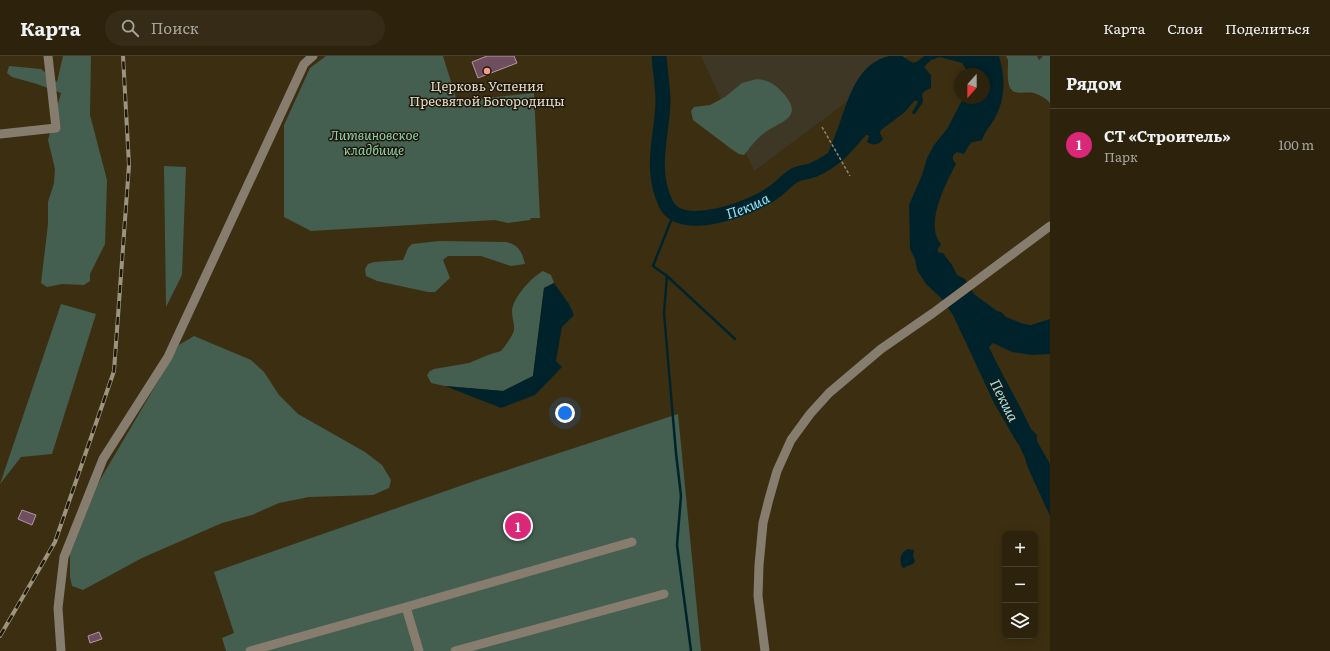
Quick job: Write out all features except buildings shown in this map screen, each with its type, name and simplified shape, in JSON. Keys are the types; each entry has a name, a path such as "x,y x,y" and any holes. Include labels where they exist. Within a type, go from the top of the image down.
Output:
{"street":[{"path":"0,134 56,128 48,56"},
{"path":"61,651 58,608 64,557 103,459 168,357 304,64 313,56"},
{"path":"765,651 758,596 763,523 777,471 791,440 810,414 829,393 881,349 1050,226"},
{"path":"250,651 632,542"},
{"path":"455,651 664,594"},
{"path":"406,606 419,651"}],"path":[{"path":"822,127 850,176"}],"shaded area":[{"path":"701,56 908,56 754,171"}],"green space":[{"path":"63,56 91,56 90,115 107,180 105,244 90,274 90,281 84,285 62,284 47,287 41,283 48,224 48,202 54,183 55,169 48,140 61,93 12,77 7,73 9,66 41,69 57,82"},
{"name":"Литвиновское кладбище","path":"326,56 443,56 457,101 534,93 540,218 531,218 530,220 508,223 495,220 311,231 284,217 284,125 310,68"},
{"path":"1006,56 1037,56 1039,60 1043,56 1050,56 1050,103 1045,98 1036,94 1020,93 1011,89 1008,79 1008,60"},
{"path":"757,79 768,81 783,93 792,109 791,114 788,118 760,136 744,155 739,154 693,120 691,111 694,107 710,105 725,97 742,83"},
{"path":"164,166 186,167 182,275 166,307"},
{"path":"439,241 510,243 517,247 523,256 525,264 511,266 481,256 448,256 443,260 450,278 435,292 428,292 377,281 366,276 365,269 368,264 374,262 403,260 408,248 412,244"},
{"path":"543,271 551,275 554,283 544,288 533,376 503,391 445,386 431,383 427,375 434,369 469,363 501,351 514,331 512,312 515,301 523,288"},
{"path":"61,304 96,314 52,454 21,457 0,484"},
{"path":"194,336 251,360 264,372 279,395 298,414 365,452 382,465 391,480 389,488 373,495 309,497 279,503 252,515 222,523 142,558 83,590 72,586 70,577 70,548 90,497 179,345"},
{"path":"678,414 701,651 226,651 222,638 234,633 214,572 480,479"}],"water":[{"path":"889,56 902,56 914,63 924,56 999,56 1002,66 1003,94 998,113 982,140 972,142 964,154 957,152 953,156 956,164 938,204 935,226 936,236 941,244 938,252 943,253 957,275 965,279 974,294 997,311 1001,312 1006,317 1024,324 1031,325 1050,319 1050,354 1032,355 1012,352 993,343 989,347 1031,429 1037,435 1037,441 1050,464 1050,516 1019,445 994,403 953,315 941,298 926,284 917,270 915,259 910,249 909,205 922,175 927,158 934,145 947,129 960,104 990,104 990,68 965,68 962,63 940,57 931,60 924,67 931,75 931,88 922,94 923,102 915,114 912,112 918,102 915,100 905,112 881,130 880,133 883,139 880,143 871,144 867,142 869,136 867,135 851,135 846,144 845,156 826,168 821,161 827,156 853,88 864,71 879,60"},
{"path":"554,283 569,304 574,315 562,327 556,361 562,367 535,395 501,408 445,386 503,391 533,376 544,288"},
{"path":"908,549 914,550 913,556 915,561 913,564 904,568 902,567 900,559 903,552"}],"waterway":[{"name":"Пекша","path":"659,56 663,102 657,166 658,178 666,204 674,213 686,217 701,218 717,216 761,200 774,192 795,175 813,170 834,158 869,120"},
{"path":"674,213 653,266 667,276 664,313 681,496 677,545 691,651"},
{"path":"667,276 735,339"}],"railway":[{"path":"0,636 55,542 114,371 129,165 123,56"}],"place":[{"name":"Церковь Успения Пресвятой Богородицы","path":"487,71"},
{"name":"СТ «Строитель»","path":"518,526"}]}
